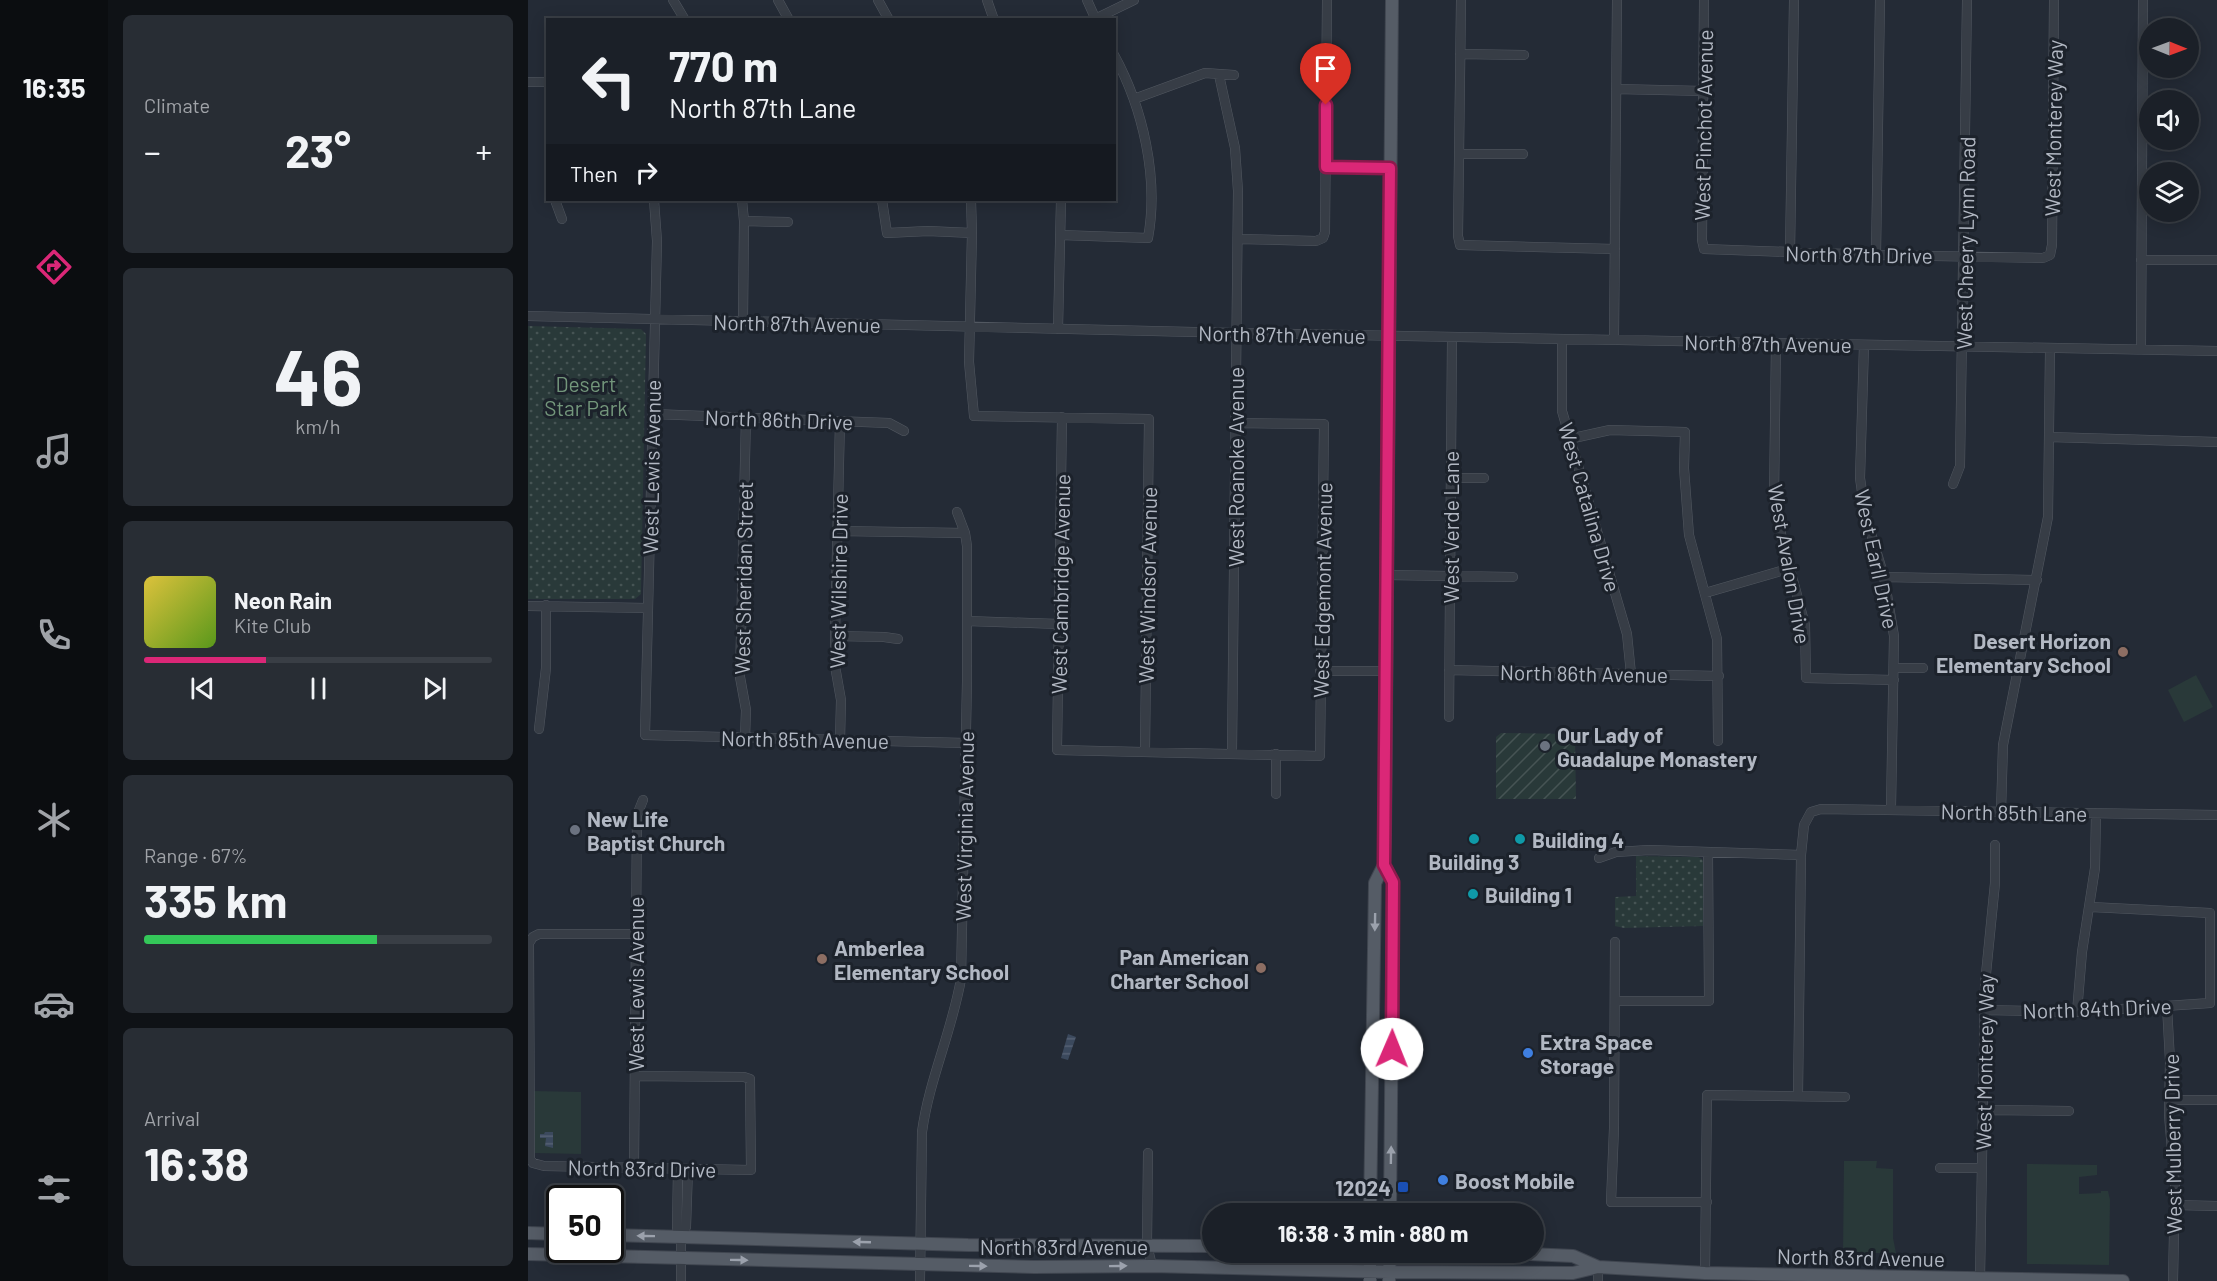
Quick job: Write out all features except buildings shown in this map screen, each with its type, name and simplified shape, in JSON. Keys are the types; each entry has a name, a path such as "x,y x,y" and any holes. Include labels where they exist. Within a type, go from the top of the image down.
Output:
{"main road":[{"path":"1370,1203 1375,883 1384,865 1392,0"},
{"path":"1384,865 1393,882 1390,1203"},
{"path":"1373,1049 1392,1049"},
{"path":"528,1233 546,1234"},
{"name":"North 83rd Avenue","path":"624,1235 920,1244 1202,1246"},
{"name":"North 83rd Avenue","path":"528,1254 1034,1267 1152,1266 1370,1276 1573,1273 1598,1267 1705,1273 2123,1281"},
{"name":"North 83rd Avenue","path":"1544,1255 1573,1256 1598,1267"}],"street":[{"path":"673,0 684,18"},
{"path":"778,0 788,18"},
{"path":"878,0 888,18"},
{"path":"987,0 993,18"},
{"path":"1087,0 1095,18"},
{"path":"1097,18 1134,0"},
{"path":"1239,239 1316,241 1323,238 1325,232 1328,0"},
{"path":"1461,0 1458,236 1460,245 1615,249"},
{"path":"1614,340 1617,0"},
{"name":"West Pinchot Avenue","path":"1704,0 1702,240 1704,249"},
{"path":"1790,253 1794,0"},
{"path":"1876,255 1880,0"},
{"name":"West Cheery Lynn Road","path":"1953,484 1960,466 1964,346 1967,0"},
{"name":"West Monterey Way","path":"2050,255 2054,0"},
{"path":"2141,350 2143,0"},
{"path":"1460,54 1524,55"},
{"path":"1060,235 1148,238 1153,213 1143,135 1134,99 1116,59"},
{"path":"1134,99 1205,73 1234,75"},
{"name":"West Roanoke Avenue","path":"1219,75 1235,148 1239,239 1232,753"},
{"path":"528,82 546,82"},
{"path":"1616,89 1704,91"},
{"path":"1459,154 1523,154"},
{"path":"1326,167 1390,168"},
{"path":"555,201 562,219"},
{"name":"West Lewis Avenue","path":"645,735 657,241 654,201"},
{"path":"742,201 744,221 742,321"},
{"path":"882,201 887,233 928,231 972,233"},
{"path":"971,201 969,362 974,416 1062,417"},
{"path":"1058,329 1060,201"},
{"path":"744,221 788,222"},
{"name":"North 87th Drive","path":"1704,249 2043,258 2050,255"},
{"path":"2141,260 2217,260"},
{"name":"North 87th Avenue","path":"528,316 1236,333 2217,351"},
{"name":"West Verde Lane","path":"1449,717 1452,337"},
{"name":"West Catalina Drive","path":"1562,339 1561,401 1569,439 1627,634 1631,674"},
{"name":"West Avalon Drive","path":"1776,343 1774,498 1805,624 1806,678 1894,680"},
{"name":"West Earll Drive","path":"1864,345 1860,478 1865,513 1884,577 1893,622 1891,809"},
{"path":"2001,812 2003,745 2048,517 2050,349"},
{"name":"North 86th Drive","path":"653,414 889,423 904,431"},
{"name":"West Sheridan Street","path":"745,738 746,710 740,677 746,417"},
{"name":"West Windsor Avenue","path":"1062,417 1149,418 1145,751"},
{"name":"West Cambridge Avenue","path":"1062,417 1057,750 1145,751"},
{"name":"West Wilshire Drive","path":"840,421 835,636 835,666 841,700 840,740"},
{"name":"West Edgemont Avenue","path":"1236,423 1324,424 1320,756 1276,754"},
{"path":"1569,439 1610,430 1685,432 1684,468 1688,526 1717,639 1718,741"},
{"path":"2049,437 2217,442"},
{"path":"1451,478 1484,478"},
{"name":"West Virginia Avenue","path":"920,1281 922,1132 925,1110 957,1002 961,979 967,546 957,512"},
{"path":"839,531 965,533"},
{"path":"1705,593 1791,568"},
{"path":"1386,575 1513,577"},
{"path":"1884,577 2037,580"},
{"path":"539,729 546,668 546,605"},
{"path":"528,606 648,608"},
{"path":"967,621 1059,624"},
{"path":"835,636 898,639"},
{"path":"1894,668 1923,668"},
{"name":"North 86th Avenue","path":"1449,670 1719,676"},
{"path":"1320,671 1385,671"},
{"name":"North 85th Avenue","path":"645,735 966,743"},
{"path":"1145,751 1276,754 1276,794"},
{"name":"West Lewis Avenue","path":"634,1168 637,815 643,800"},
{"name":"North 85th Lane","path":"1800,855 1804,825 1811,812 1821,809 2217,815"},
{"path":"2077,1012 2082,952 2091,907 2095,868 2096,813"},
{"name":"West Monterey Way","path":"1980,1279 1984,1010 1995,883 1995,845"},
{"path":"1599,858 1616,852 1649,850 1800,855 1798,1096"},
{"path":"1615,1001 1709,1001 1708,852"},
{"name":"North 84th Drive","path":"1984,1010 2077,1012 2210,1003 2210,913 2091,907"},
{"path":"528,1109 529,943 539,934 636,934"},
{"path":"1615,942 1614,1128 1611,1202 1707,1202"},
{"name":"West Mulberry Drive","path":"2168,1006 2169,1100 2175,1205 2173,1281"},
{"name":"North 83rd Drive","path":"528,1109 528,1151 533,1163 544,1166 751,1170 750,1079 744,1077 635,1076"},
{"path":"1705,1273 1707,1095 1845,1097"},
{"path":"2169,1100 2217,1100"},
{"path":"1983,1110 2069,1111"},
{"path":"1148,1153 1147,1245 1152,1266"},
{"path":"1940,1168 1982,1168"},
{"path":"681,1281 681,1237 677,1228 682,1200 683,1169"},
{"path":"2175,1205 2217,1206"},
{"path":"1598,1267 1598,1281"}],"green space":[{"name":"Desert Star Park","path":"528,326 641,329 646,334 641,594 635,599 528,599"},
{"path":"2196,675 2213,707 2184,722 2168,690"},
{"path":"1501,733 1571,734 1575,737 1576,799 1496,799 1496,737"},
{"path":"1636,856 1698,857 1702,859 1704,864 1703,926 1624,928 1615,926 1615,897 1636,896"},
{"path":"533,1091 581,1092 581,1154 534,1153"},
{"path":"1844,1161 1877,1161 1876,1168 1893,1169 1893,1238 1896,1253 1843,1253"},
{"path":"2027,1164 2097,1165 2097,1175 2079,1177 2079,1194 2108,1191 2110,1200 2109,1265 2027,1264"}],"water":[{"path":"1068,1034 1076,1037 1068,1060 1061,1058"},
{"path":"553,1132 553,1148 545,1146 546,1138 540,1138 540,1134"}],"place":[{"name":"Desert Horizon Elementary School","path":"2123,652"},
{"name":"Our Lady of Guadalupe Monastery","path":"1545,746"},
{"name":"New Life Baptist Church","path":"575,830"},
{"name":"Building 3","path":"1474,839"},
{"name":"Building 4","path":"1520,839"},
{"name":"Building 1","path":"1473,894"},
{"name":"Amberlea Elementary School","path":"822,959"},
{"name":"Pan American Charter School","path":"1261,968"},
{"name":"Extra Space Storage","path":"1528,1053"},
{"name":"Boost Mobile","path":"1443,1180"},
{"name":"12024","path":"1403,1187"}],"route":[{"path":"1326,105 1326,167 1390,168 1384,865 1393,882 1392,1049"}]}
